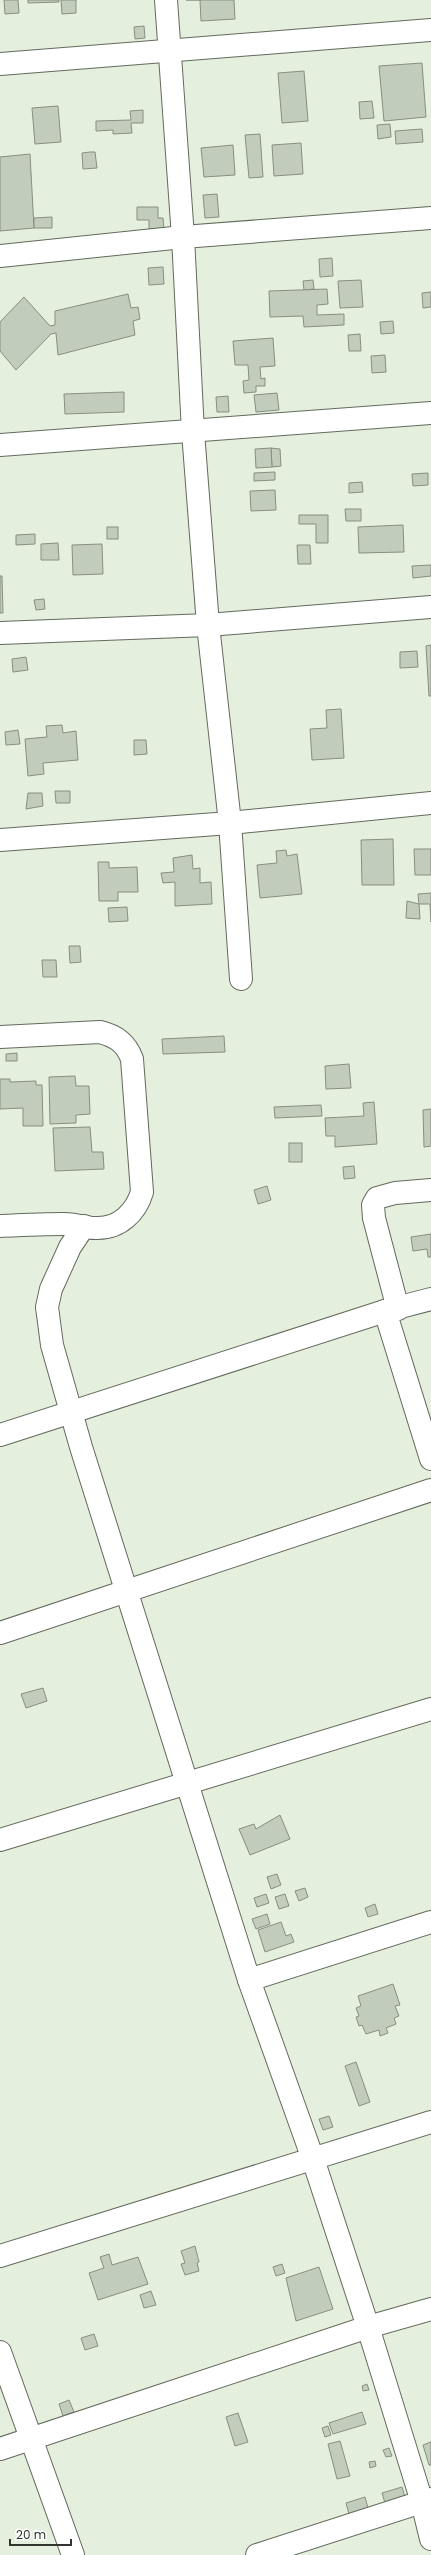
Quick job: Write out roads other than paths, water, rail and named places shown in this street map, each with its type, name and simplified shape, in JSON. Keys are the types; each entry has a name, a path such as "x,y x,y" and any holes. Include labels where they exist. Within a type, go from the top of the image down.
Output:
{"street":[{"path":"166,0 168,50 183,237 193,432 208,625 230,823 241,978"},
{"path":"0,64 431,30"},
{"path":"0,256 183,237 431,218"},
{"path":"0,445 193,432 431,413"},
{"path":"0,633 208,625 431,607"},
{"path":"0,840 230,823 431,803"},
{"path":"0,1037 100,1032 119,1040 129,1051 132,1059 142,1192 134,1210 117,1224 97,1229 84,1226 49,1224 0,1226"},
{"path":"431,1190 395,1193 377,1198 373,1205 374,1218 391,1310 431,1459"},
{"path":"84,1226 59,1270 51,1289 47,1307 52,1345 71,1412 249,1980 313,2159 427,2500 431,2539"},
{"path":"0,1435 391,1310 431,1299"},
{"path":"0,1633 431,1490"},
{"path":"0,1840 431,1709"},
{"path":"249,1980 431,1922"},
{"path":"0,2256 431,2122"},
{"path":"0,2449 368,2327 431,2309"},
{"path":"0,2352 30,2439 73,2555"},
{"path":"257,2555 427,2500"}]}
